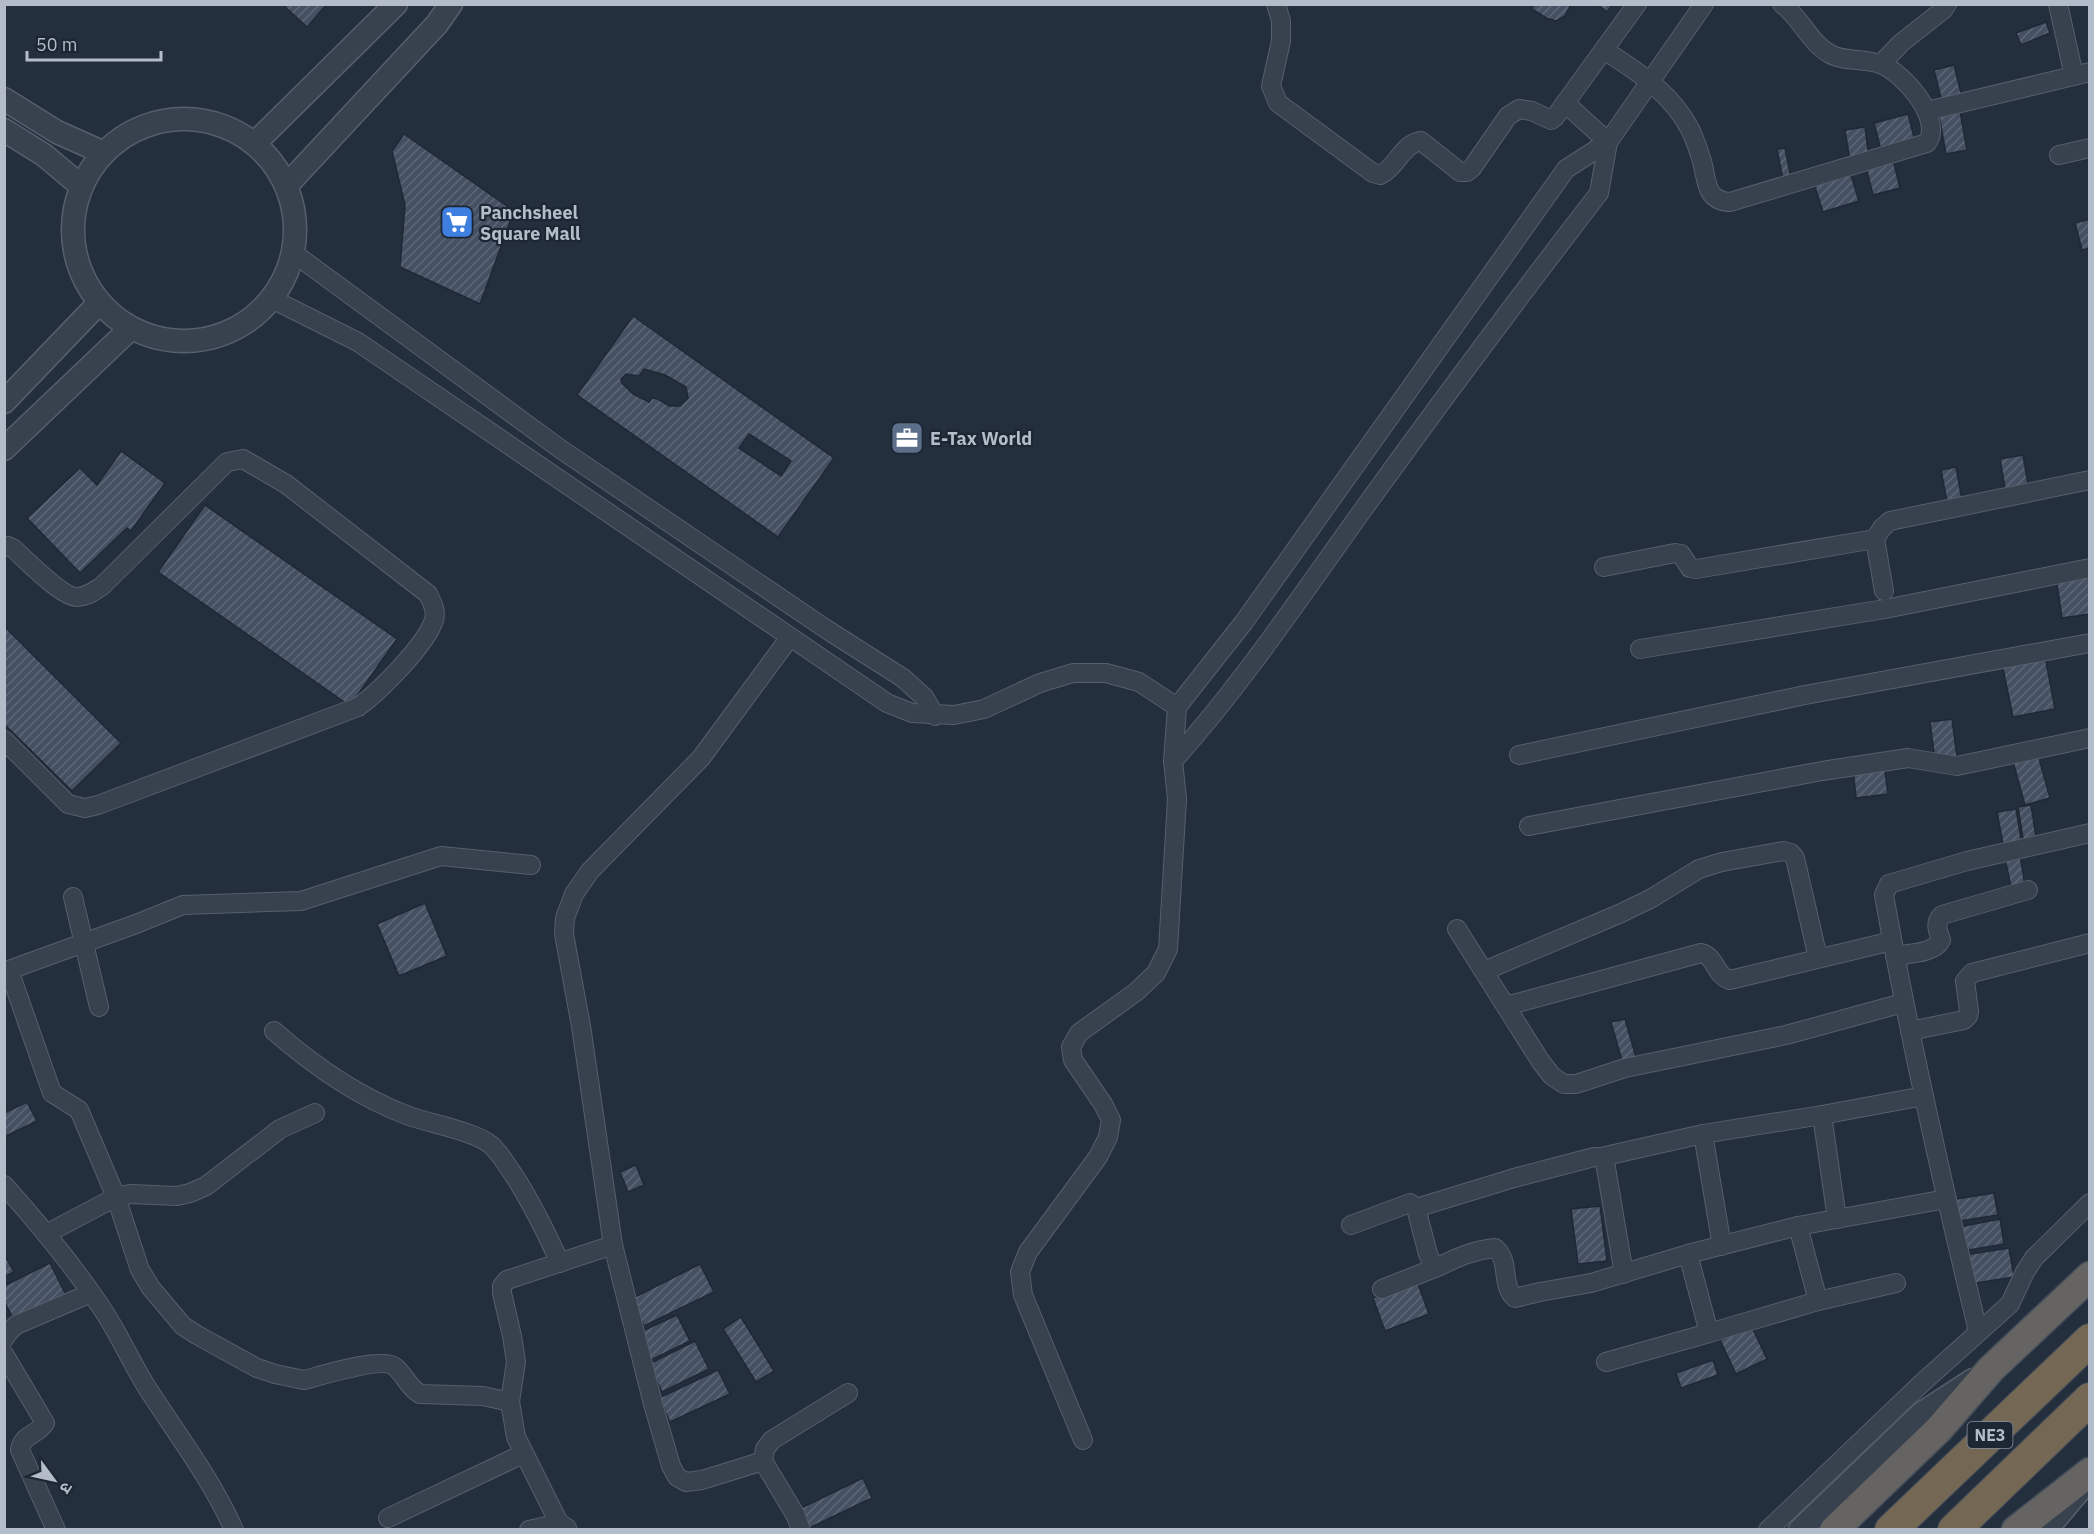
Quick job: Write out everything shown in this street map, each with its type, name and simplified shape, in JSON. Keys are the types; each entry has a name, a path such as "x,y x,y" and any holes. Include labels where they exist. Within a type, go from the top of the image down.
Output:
{"highway":[{"path":"1834,1530 1939,1429 1991,1369 2090,1276"},
{"name":"NE3","path":"1891,1530 2090,1340"},
{"name":"NE3","path":"1954,1530 2090,1399"},
{"path":"2016,1530 2090,1472"}],"street":[{"path":"255,143 396,4"},
{"path":"288,184 437,24 451,4"},
{"path":"1276,4 1281,21 1281,40 1271,86 1278,103 1373,173 1380,175 1387,172 1410,145 1420,141 1460,171 1467,172 1508,116 1519,109 1532,111 1551,120 1637,4"},
{"path":"1083,1440 1023,1295 1020,1272 1028,1252 1098,1157 1108,1137 1111,1120 1103,1104 1073,1060 1071,1047 1079,1033 1136,992 1156,973 1168,949 1177,799 1173,761 1178,707 1244,622 1566,169 1608,142 1704,4"},
{"path":"1604,50 1650,81 1676,107 1691,131 1702,159 1708,187 1714,197 1721,201 1730,202 1927,144 1931,138 1927,111 1903,78 1881,64 1833,55 1816,44 1782,4"},
{"path":"1881,64 1901,43 1944,10 1947,4"},
{"path":"1927,111 2082,74 2058,4"},
{"path":"4,99 57,132 104,153"},
{"path":"1565,103 1608,142"},
{"path":"176,119 203,120 229,128 255,143 276,165 288,184 294,211 295,245 284,277 253,318 230,332 206,340 180,342 154,338 130,329 99,303 82,276 75,255 72,231 74,208 81,186 104,153 125,136 149,124 176,119"},
{"path":"4,130 44,155 81,186"},
{"path":"1173,761 1208,722 1251,666 1393,468 1599,193 1608,142"},
{"path":"2059,155 2090,148"},
{"path":"292,252 560,448 786,602 903,678 925,698 935,716"},
{"path":"270,298 358,342 887,703 912,713 935,716 954,715 984,709 1040,683 1073,673 1106,673 1139,681 1178,707"},
{"path":"4,402 99,303"},
{"path":"358,342 378,316"},
{"path":"4,449 130,329"},
{"path":"4,740 68,804 85,808 98,805 358,708 394,675 429,631 435,619 435,609 428,594 286,484 243,459 227,462 102,586 87,595 75,597 64,593 6,545"},
{"path":"1884,591 1875,538 1890,521 2090,480"},
{"path":"1604,567 1676,553 1681,554 1690,568 1695,569 1875,538"},
{"path":"1640,650 1885,609 2090,568"},
{"path":"770,623 786,602"},
{"path":"763,1461 702,1480 686,1482 676,1477 671,1466 613,1245 581,1026 564,934 565,918 574,894 590,871 701,758 790,637"},
{"path":"1519,755 1805,696 2090,644"},
{"path":"1529,826 1822,771 1918,758 1957,766 2090,738"},
{"path":"1978,1331 1903,1003 1884,895 1889,884 1967,861 2090,833"},
{"path":"1484,970 1619,915 1699,869 1722,862 1784,851 1796,858 1818,958"},
{"path":"510,1402 483,1396 420,1394 413,1390 396,1367 387,1363 366,1365 304,1380 275,1374 228,1353 183,1326 151,1288 133,1250 116,1197 79,1110 52,1093 9,970 183,905 301,901 441,856 531,865"},
{"path":"1506,1006 1701,953 1712,959 1718,972 1730,980 1818,958 1893,948 1932,949 1941,940 1937,926 1938,919 1942,915 2028,890"},
{"path":"73,897 99,1006"},
{"path":"1457,929 1552,1076 1564,1084 1576,1084 1625,1068 1786,1035 1903,1003"},
{"path":"1910,1031 1964,1020 1969,1011 1965,981 1972,973 2090,943"},
{"path":"274,1031 306,1059 341,1083 410,1117 476,1137 490,1144 528,1197 560,1263"},
{"path":"1416,1208 1514,1178 1594,1157 1702,1134 1924,1096"},
{"path":"46,1234 116,1197 130,1194 177,1196 206,1186 280,1129 315,1113"},
{"path":"1822,1115 1837,1219"},
{"path":"1702,1134 1722,1246"},
{"path":"1601,1157 1605,1162 1624,1274"},
{"path":"4,1185 46,1234 91,1293 145,1385 176,1430 227,1513 234,1530"},
{"path":"1382,1289 1462,1255 1495,1248 1503,1257 1507,1288 1515,1298 1591,1283 1688,1254 1798,1226 1946,1198"},
{"path":"1351,1225 1410,1203 1416,1208 1432,1263 1440,1266"},
{"path":"1768,1530 1978,1331 2010,1304 2034,1258 2090,1203"},
{"path":"1798,1226 1818,1301"},
{"path":"529,1530 563,1526 516,1437 510,1402 516,1362 501,1293 502,1286 507,1280 613,1245"},
{"path":"1688,1254 1709,1333"},
{"path":"1606,1362 1818,1301 1896,1283"},
{"path":"4,1339 16,1325 91,1293"},
{"path":"4,1354 45,1423 42,1428 24,1438 20,1450 56,1530"},
{"path":"1800,1530 1921,1414 1991,1369"},
{"path":"801,1530 793,1510 763,1461 765,1449 772,1440 848,1393"},
{"path":"388,1518 523,1454"},
{"path":"2046,1530 2090,1479"}],"building":[{"path":"282,4 327,4 307,27"},
{"path":"1534,4 1571,4 1565,16 1556,21 1532,9"},
{"path":"1597,4 1613,4 1607,12"},
{"path":"2046,22 2050,33 2021,45 2016,33"},
{"path":"1954,65 1962,97 1942,102 1934,70"},
{"path":"1960,111 1967,150 1946,154 1939,115"},
{"path":"1908,114 1915,141 1881,150 1874,123"},
{"path":"1865,127 1869,158 1850,161 1845,130"},
{"name":"Panchsheel Square Mall","path":"404,134 514,211 480,304 400,267 405,205 392,151"},
{"path":"1785,148 1792,183 1784,185 1777,149"},
{"path":"1892,156 1900,188 1873,195 1865,163"},
{"path":"1850,172 1859,201 1823,212 1814,184"},
{"path":"2090,219 2090,248 2082,250 2075,223"},
{"path":"633,316 834,458 778,537 577,395","holes":["644,369 665,375 686,387 688,398 680,406 669,406 658,399 652,398 649,402 633,394 621,379 626,374 639,376","749,434 791,461 781,476 739,448"]},
{"path":"121,451 165,483 131,531 127,528 80,573 27,518 80,468 97,485"},
{"path":"2023,455 2029,490 2006,494 2000,459"},
{"path":"1956,467 1962,500 1947,502 1941,470"},
{"path":"205,505 397,639 350,706 158,572"},
{"path":"2090,572 2090,614 2062,618 2056,577"},
{"path":"4,626 121,743 72,791 4,724"},
{"path":"2045,656 2055,709 2013,717 2002,664"},
{"path":"1952,719 1957,757 1935,760 1930,722"},
{"path":"2037,751 2050,798 2025,805 2012,758"},
{"path":"1884,764 1888,794 1856,798 1853,768"},
{"path":"2031,805 2037,843 2024,845 2018,807"},
{"path":"2016,809 2022,845 2004,849 1997,812"},
{"path":"2020,855 2025,885 2011,888 2005,858"},
{"path":"425,903 447,956 399,976 377,924"},
{"path":"1625,1019 1636,1057 1622,1061 1611,1022"},
{"path":"27,1102 37,1121 4,1137 4,1113"},
{"path":"636,1165 644,1185 628,1192 620,1172"},
{"path":"1994,1193 1998,1215 1953,1222 1950,1200"},
{"path":"1600,1206 1607,1261 1578,1264 1571,1209"},
{"path":"2000,1219 2004,1244 1963,1251 1959,1227"},
{"path":"2009,1248 2014,1277 1970,1284 1965,1255"},
{"path":"4,1254 14,1272 4,1277"},
{"path":"50,1263 66,1295 15,1322 4,1301 4,1286"},
{"path":"700,1264 714,1292 644,1326 631,1299"},
{"path":"1417,1281 1429,1314 1385,1331 1373,1298"},
{"path":"677,1315 690,1341 651,1360 638,1333"},
{"path":"741,1317 774,1371 756,1382 723,1329"},
{"path":"1751,1325 1767,1359 1736,1374 1720,1340"},
{"path":"695,1341 709,1369 662,1392 649,1364"},
{"path":"1713,1360 1718,1375 1681,1388 1676,1373"},
{"path":"718,1370 730,1394 670,1422 659,1398"},
{"path":"863,1478 872,1498 807,1529 797,1510"}],"place":[{"name":"Panchsheel Square Mall","path":"457,222"},
{"name":"E-Tax World","path":"907,438"}]}
